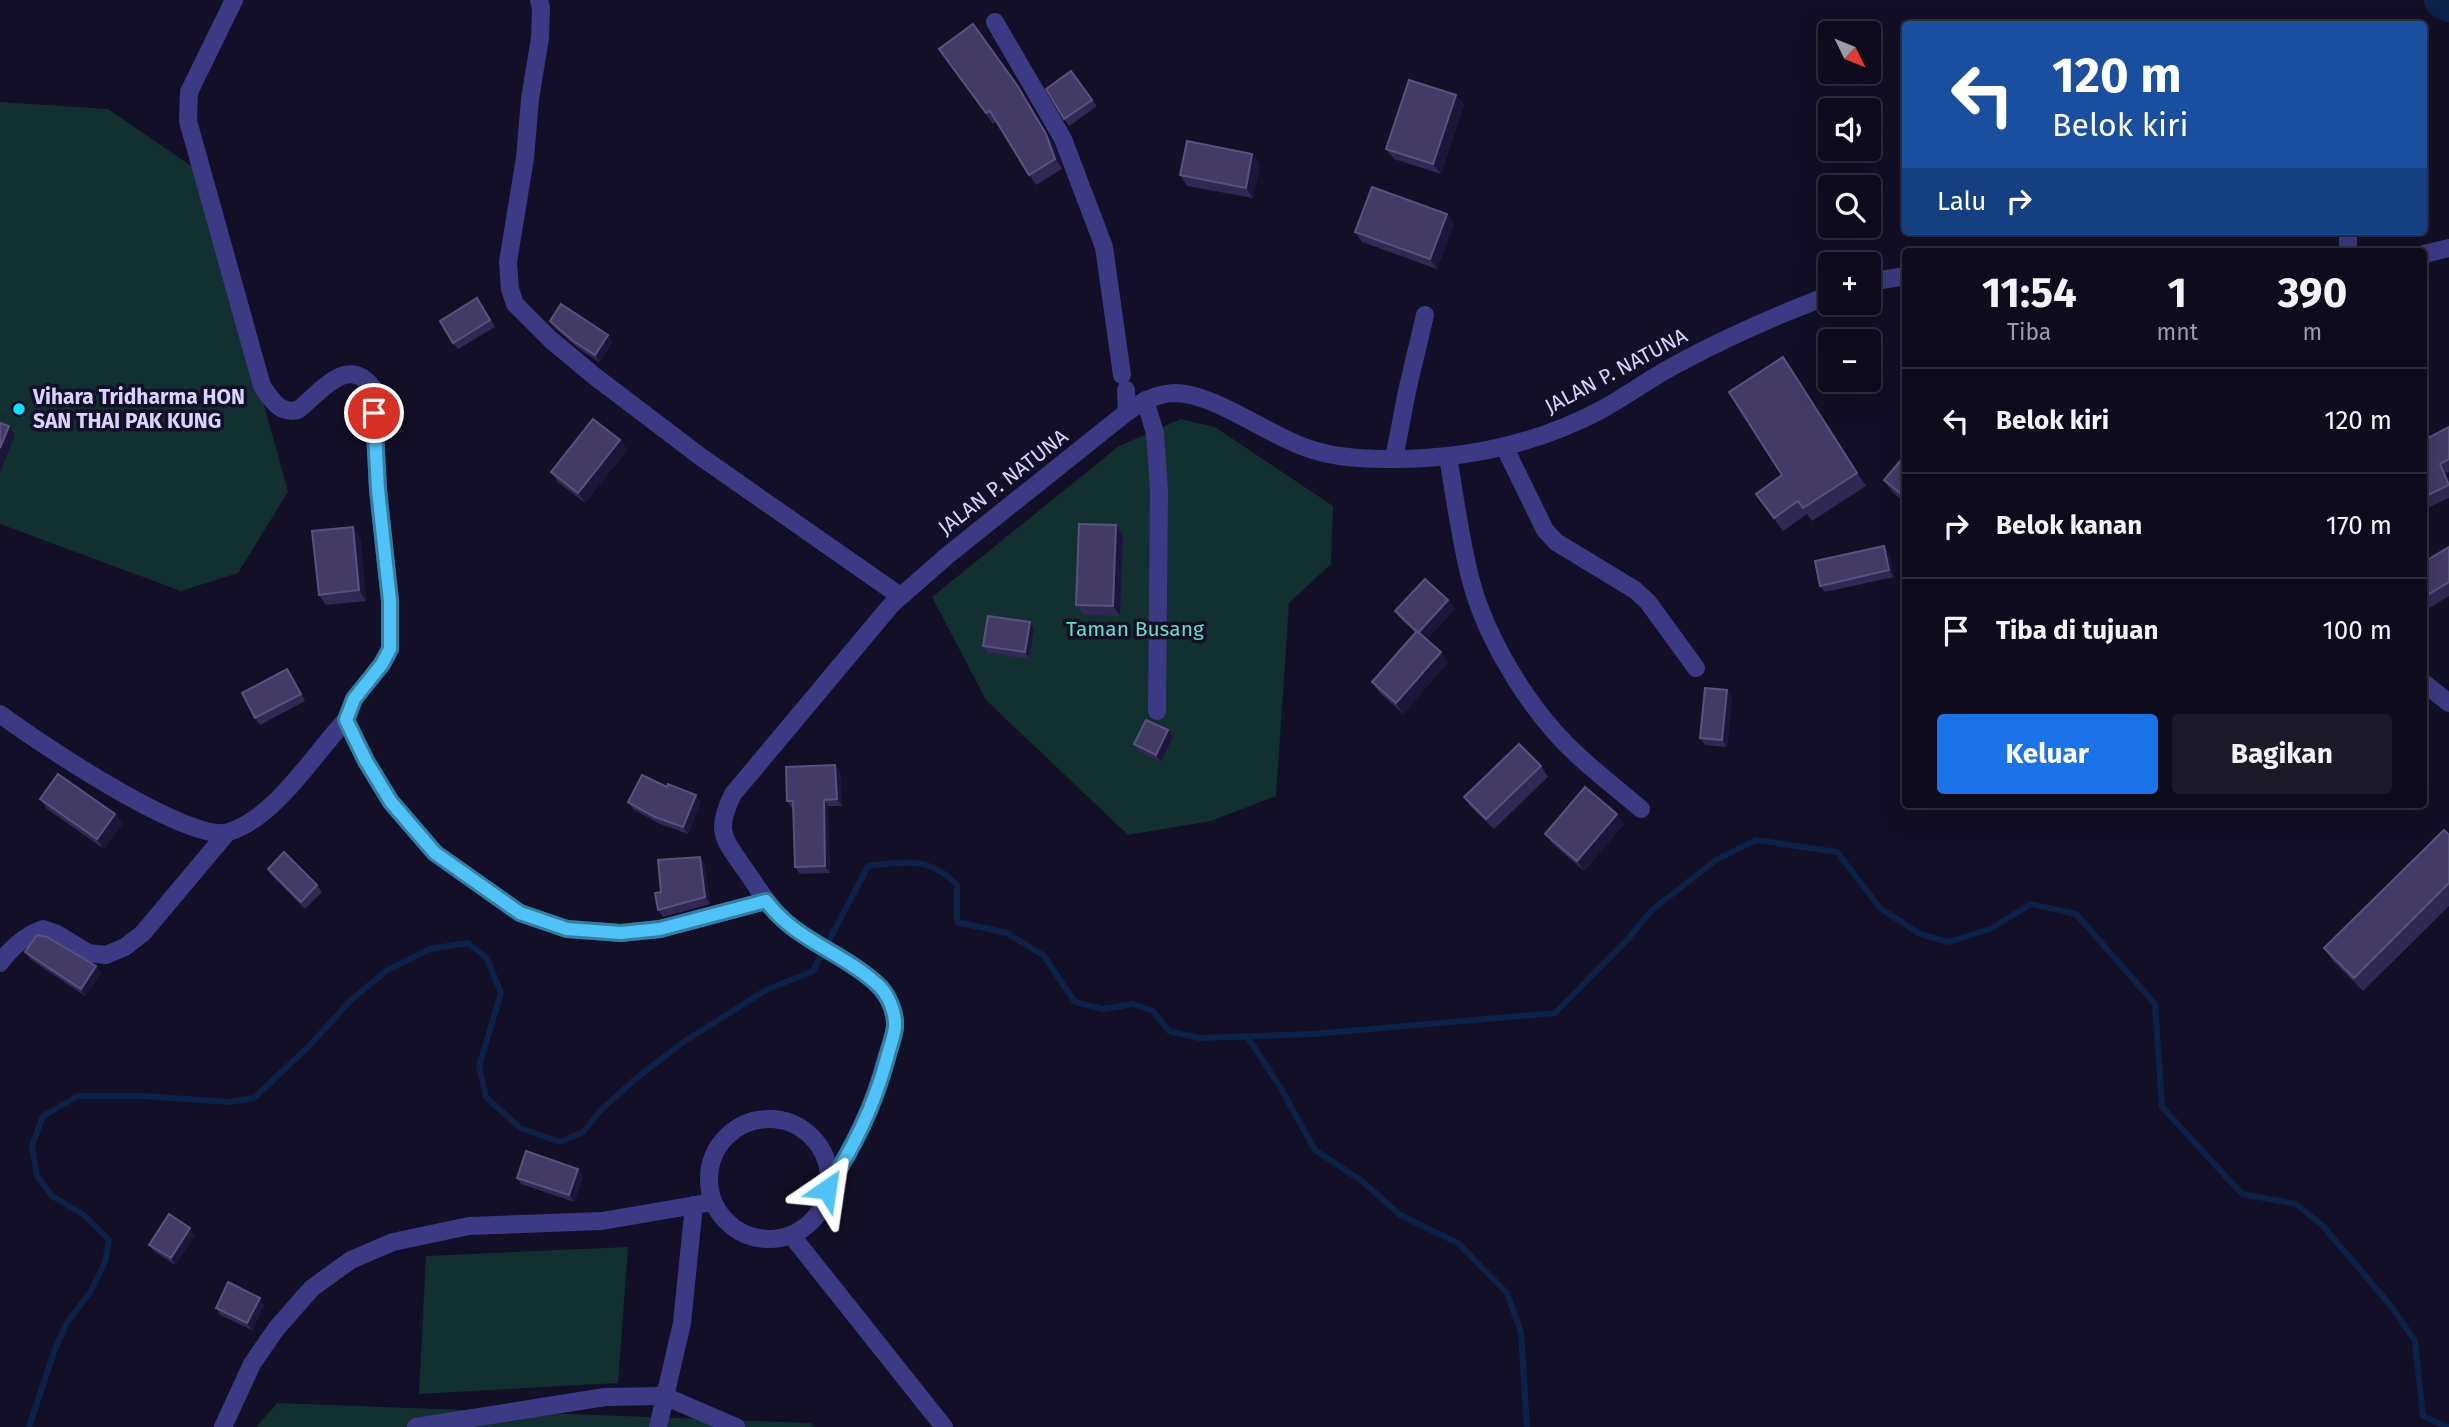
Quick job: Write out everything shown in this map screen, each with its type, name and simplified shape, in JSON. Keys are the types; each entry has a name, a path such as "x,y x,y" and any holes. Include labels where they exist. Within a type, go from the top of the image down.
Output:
{"street":[{"path":"0,963 8,952 24,939 43,929 57,933 88,953 106,955 125,947 143,933 226,834 256,818 301,774 324,743 346,720 354,699 382,664 390,649 390,601 378,490 373,388 365,378 354,373 338,376 294,412 274,404 261,386 188,121 189,92 234,0"},
{"path":"539,0 540,38 530,99 525,158 508,262 510,289 515,304 550,339 701,457 900,596"},
{"path":"995,22 1063,139 1104,247 1127,412"},
{"path":"2427,253 2449,248"},
{"path":"1881,280 1902,277"},
{"name":"JALAN P. NATUNA","path":"827,1189 857,1141 879,1086 895,1027 887,996 879,985 811,942 786,922 766,901 724,839 722,824 733,794 870,628 900,596 947,555 1145,400 1175,393 1191,395 1308,449 1333,456 1394,459 1448,457 1505,448 1544,435 1600,411 1680,362 1818,300"},
{"path":"1394,459 1425,315"},
{"path":"1145,400 1155,433 1159,490 1157,711"},
{"path":"1505,448 1545,530 1556,542 1642,596 1696,668"},
{"path":"1448,457 1470,577 1480,611 1494,642 1553,730 1641,809"},
{"path":"2427,685 2449,702"},
{"path":"0,715 47,748 116,789 202,830 226,834"},
{"path":"346,720 366,761 391,802 435,853 520,913 567,929 621,933 660,929 766,901"},
{"path":"779,1119 808,1132 827,1157 827,1189 817,1217 792,1236 760,1240 731,1227 713,1202 709,1171 722,1141 747,1123 779,1119"},
{"path":"223,1427 252,1364 276,1329 312,1288 351,1260 393,1242 469,1226 602,1221 713,1202"},
{"path":"658,1427 682,1323 694,1205"},
{"path":"792,1236 944,1427"},
{"path":"416,1427 605,1397 664,1396 736,1427"}],"green space":[{"path":"0,102 108,109 200,172 288,492 238,573 181,591 0,524"},
{"name":"Taman Busang","path":"1181,419 1215,427 1333,506 1331,564 1289,603 1276,796 1211,821 1128,835 986,700 932,597 1119,446"},
{"path":"628,1247 618,1383 419,1394 426,1256"},
{"path":"277,1403 810,1423 814,1427 256,1427"}],"building":[{"path":"973,24 1017,85 1046,134 1055,159 1029,175 990,111 986,113 939,49"},
{"path":"1071,71 1092,100 1064,119 1046,89"},
{"path":"1409,80 1456,95 1433,164 1386,149"},
{"path":"1187,141 1252,154 1246,188 1180,175"},
{"path":"1372,187 1447,214 1430,259 1355,232"},
{"path":"477,298 490,320 453,343 440,321"},
{"path":"561,304 608,335 595,355 550,321"},
{"path":"1783,357 1857,473 1803,508 1798,501 1774,518 1756,494 1782,475 1729,392"},
{"path":"593,419 620,440 578,493 551,472"},
{"path":"0,423 9,426 0,448"},
{"path":"2449,427 2449,459 2440,464 2449,485 2427,496 2427,438"},
{"path":"1902,459 1902,495 1884,480"},
{"path":"1079,524 1116,525 1113,606 1076,605"},
{"path":"353,527 359,590 319,595 312,531"},
{"path":"1884,546 1889,570 1820,586 1815,561"},
{"path":"2449,547 2449,582 2427,595 2427,560"},
{"path":"1425,579 1448,600 1418,633 1395,611"},
{"path":"988,616 1030,622 1025,652 983,646"},
{"path":"1417,631 1441,652 1396,703 1372,682"},
{"path":"287,669 301,694 255,718 242,693"},
{"path":"1705,688 1727,690 1722,740 1700,738"},
{"path":"1146,720 1168,730 1156,755 1134,744"},
{"path":"1519,744 1541,766 1486,819 1464,797"},
{"path":"835,765 837,799 824,800 825,866 795,867 793,801 787,801 786,767"},
{"path":"58,774 115,814 97,839 40,799"},
{"path":"642,775 667,787 668,784 696,795 683,827 655,817 628,802"},
{"path":"1585,787 1617,814 1577,861 1545,834"},
{"path":"2444,830 2449,835 2449,883 2354,978 2324,948"},
{"path":"284,852 317,885 301,902 268,869"},
{"path":"700,857 705,897 658,910 655,893 661,892 658,860"},
{"path":"37,935 47,937 96,966 81,989 25,952"},
{"path":"526,1151 578,1169 569,1195 517,1178"},
{"path":"169,1214 190,1228 171,1258 149,1245"},
{"path":"228,1282 260,1298 247,1323 216,1308"}],"waterway":[{"path":"2443,0 2449,3"},
{"path":"29,1427 54,1352 66,1324 91,1291 105,1262 109,1240 84,1215 52,1196 37,1176 32,1146 43,1116 78,1096 142,1096 229,1102 254,1098 309,1046 351,1000 386,971 429,949 468,943 487,958 501,993 479,1066 486,1097 520,1128 560,1142 583,1132 599,1112 634,1080 682,1043 766,990 813,971 868,866 916,863 937,869 957,885 957,922 1007,933 1044,956 1075,1002 1103,1009 1133,1004 1153,1011 1169,1031 1199,1038 1313,1034 1555,1013 1627,940 1652,910 1716,860 1756,840 1837,852 1880,908 1920,934 1949,942 1990,929 2031,904 2076,914 2155,1004 2162,1107 2242,1194 2296,1204 2323,1226 2391,1306 2415,1341 2423,1416 2448,1427"},
{"path":"1247,1036 1280,1087 1315,1150 1362,1181 1400,1215 1458,1243 1507,1293 1521,1332 1527,1427"}],"place":[{"name":"Vihara Tridharma HON SAN THAI PAK KUNG","path":"19,409"}],"route":[{"path":"374,413 378,490 390,601 390,649 382,664 354,699 346,720 366,761 391,802 435,853 520,913 567,929 621,933 660,929 766,901 811,942 879,985 887,996 895,1027 879,1086 857,1141 827,1189"}]}
